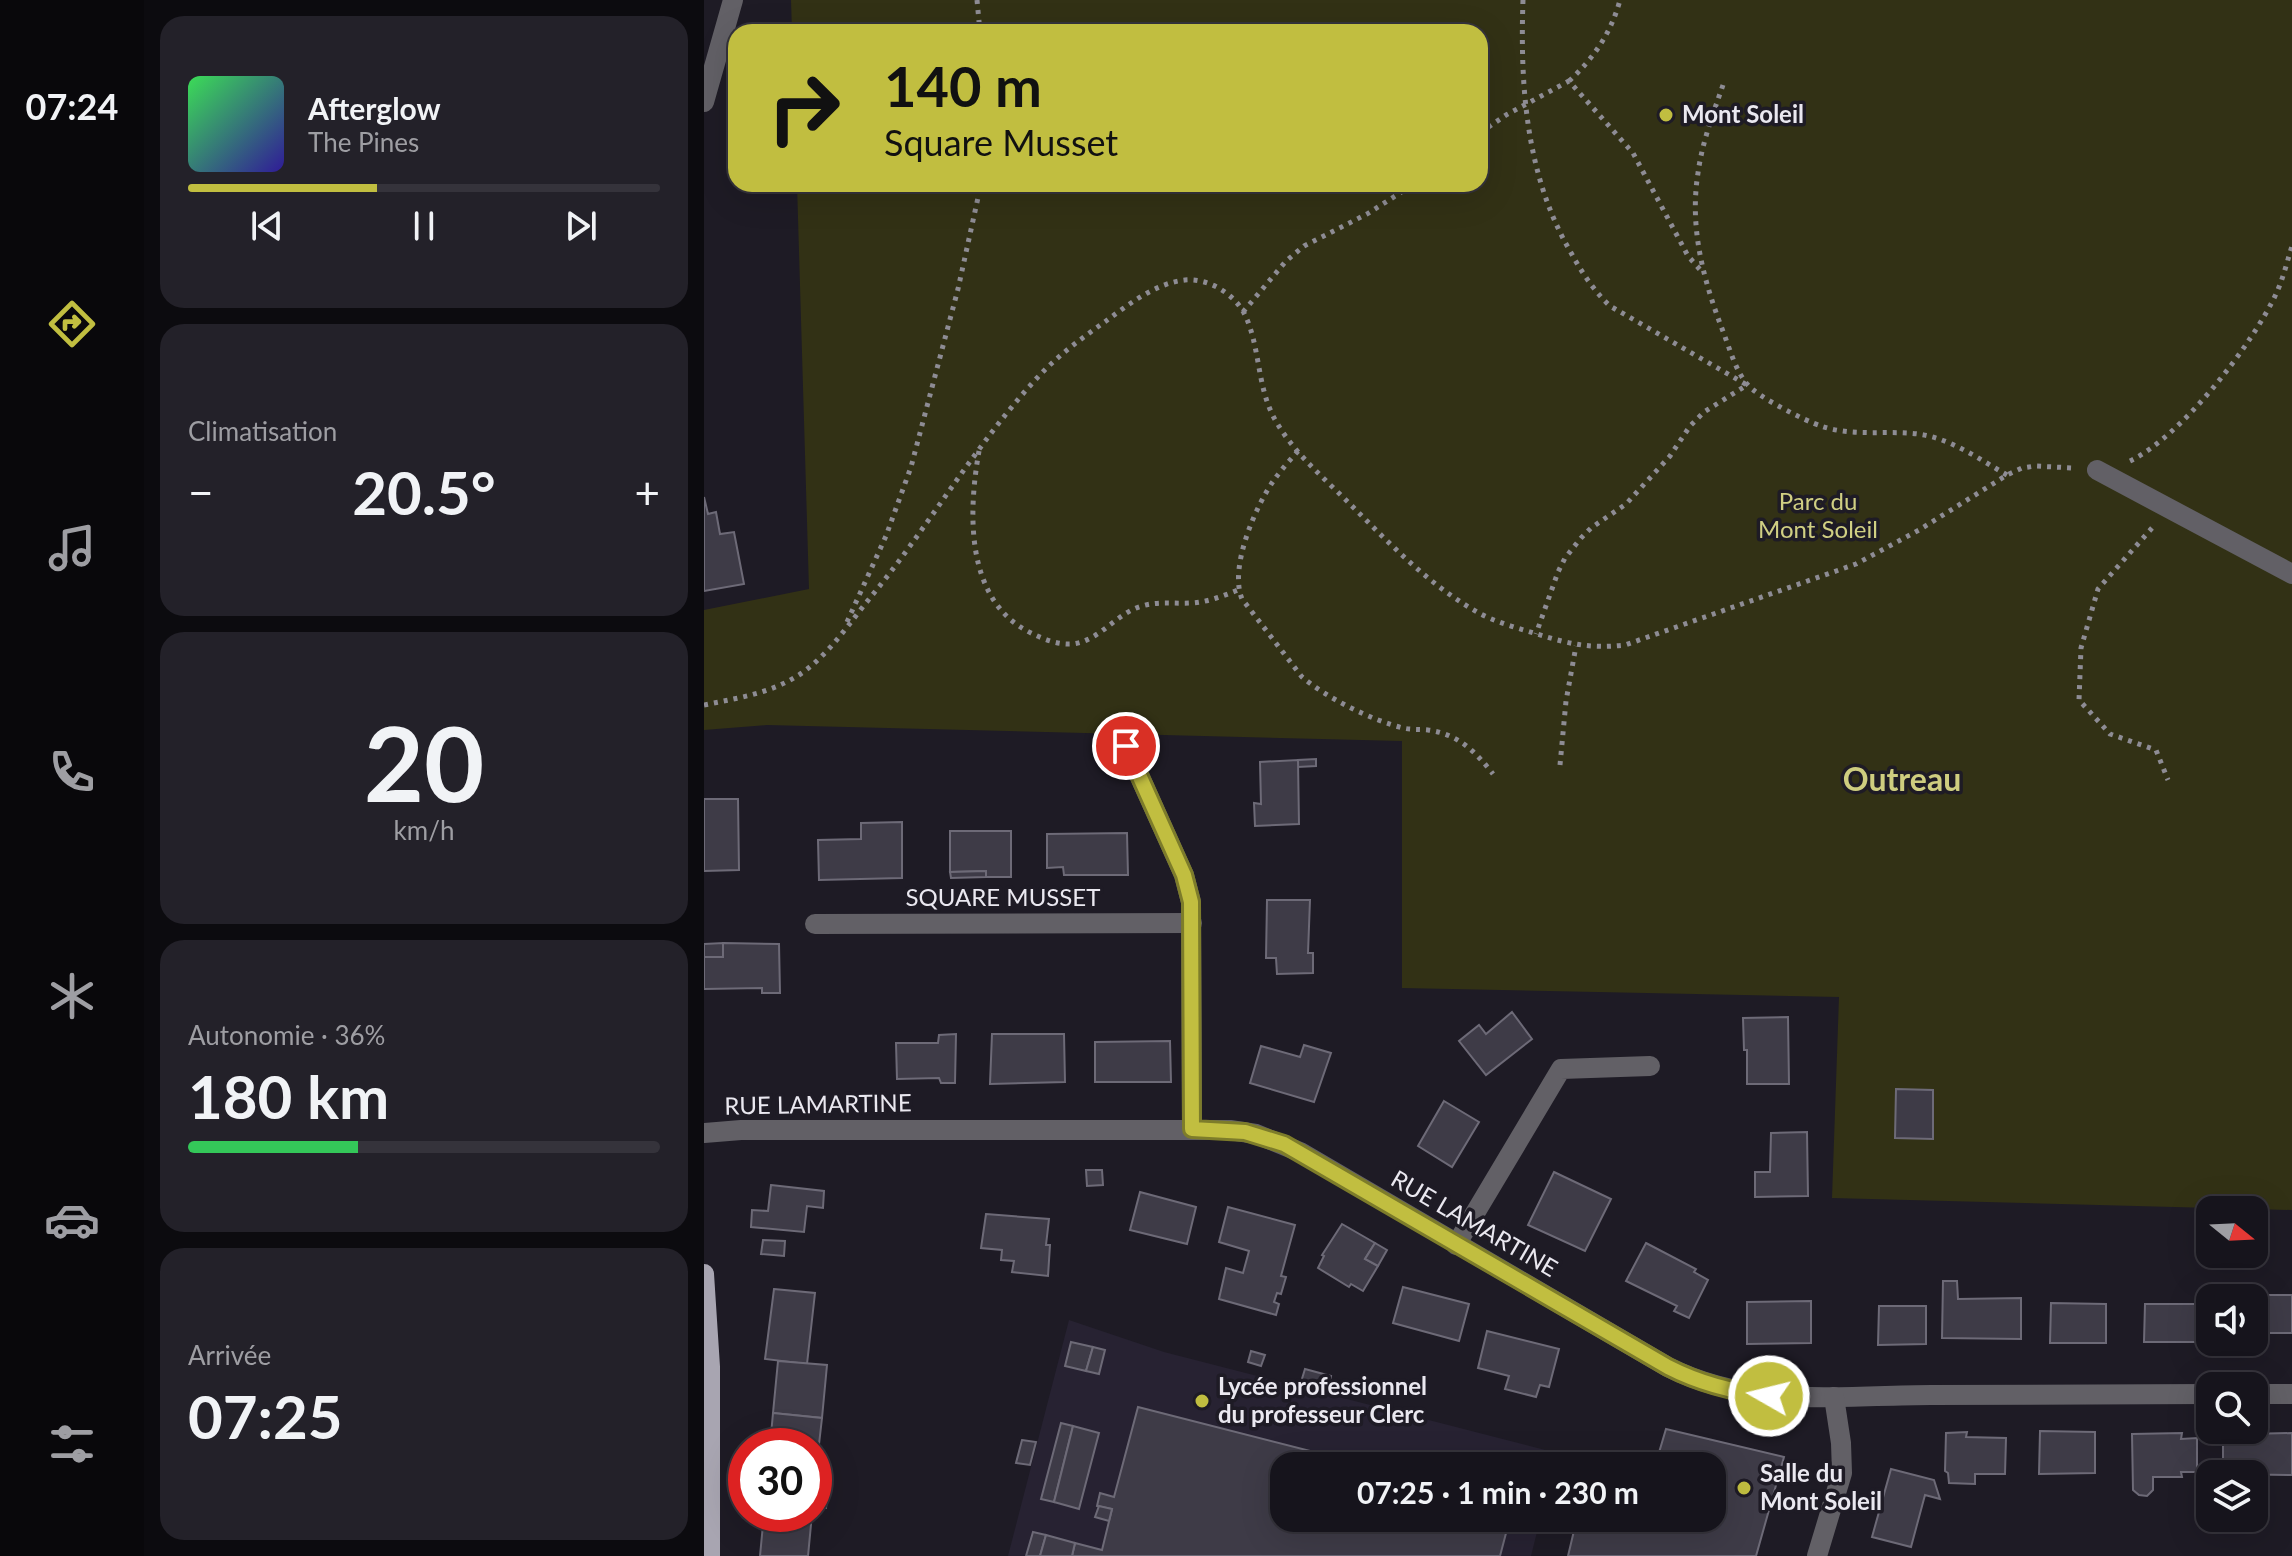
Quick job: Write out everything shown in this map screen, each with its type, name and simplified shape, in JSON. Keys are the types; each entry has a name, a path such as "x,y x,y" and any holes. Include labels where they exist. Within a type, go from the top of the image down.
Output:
{"main road":[{"path":"704,1274 710,1367 710,1556"}],"street":[{"path":"704,102 733,0"},
{"path":"2097,470 2292,574"},
{"path":"1126,746 1184,875 1191,902 1192,1129"},
{"name":"SQUARE MUSSET","path":"815,924 1192,923"},
{"path":"1456,1245 1561,1069 1650,1066"},
{"name":"RUE LAMARTINE","path":"704,1133 741,1130 1192,1129 1245,1132 1284,1144 1691,1379 1741,1393 1834,1397 2196,1394"},
{"path":"2268,1394 2292,1394"},
{"path":"1817,1556 1842,1473 1834,1397"}],"path":[{"path":"977,0 979,24"},
{"path":"1523,0 1525,105 1545,201 1559,232 1599,296 1610,306 1801,418 1825,428 1849,432 1919,434 1940,439 2007,475"},
{"path":"1488,128 1569,81 1604,40 1620,0"},
{"path":"1569,81 1633,153 1688,256 1704,273"},
{"path":"1723,85 1708,129 1698,173 1694,212 1697,245 1714,308 1747,385"},
{"path":"843,632 886,536 911,467 958,289 979,192"},
{"path":"1243,312 1286,261 1304,246 1367,214 1401,192"},
{"path":"704,705 766,693 811,666 843,632 895,566 979,446 1038,375 1130,303 1171,283 1200,280 1233,298 1249,326 1264,395 1278,426 1298,451 1395,549 1432,581 1479,613 1576,646 1600,648 1625,645 1856,564 1919,530 2007,475 2035,466 2097,470 2133,459 2150,449 2189,413 2255,332 2278,291 2292,246"},
{"path":"1536,634 1558,572 1581,538 1626,504 1670,456 1690,426 1704,412 1747,385"},
{"path":"979,446 974,479 977,563 991,596 1015,625 1056,643 1073,644 1097,634 1125,613 1142,606 1202,602 1238,590"},
{"path":"1298,451 1273,481 1250,529 1239,566 1238,590 1242,599 1311,685 1389,724 1456,737 1493,774"},
{"path":"2168,780 2156,750 2110,734 2079,700 2081,648 2098,589 2169,509"},
{"path":"1560,765 1566,701 1576,646"}],"shaded area":[{"name":"Lycée professionnel du professeur Clerc","path":"1069,1320 1164,1352 1549,1451 1270,1452 1270,1532 1537,1532 1531,1556 1008,1556"}],"green space":[{"name":"Parc du Mont Soleil","path":"791,0 2292,0 2292,1210 2268,1209 2268,1196 2196,1196 2196,1207 1832,1198 1839,997 1402,988 1402,741 767,725 704,730 704,610 809,589 797,192 1488,192 1488,24 792,24"}],"building":[{"path":"704,497 708,514 716,512 720,534 734,532 744,584 704,591"},
{"path":"1316,759 1316,766 1298,767 1298,760"},
{"path":"1298,760 1299,824 1255,826 1254,803 1261,804 1260,762"},
{"path":"704,799 738,799 739,870 704,871"},
{"path":"902,822 902,878 819,880 818,840 861,839 861,823"},
{"path":"950,831 1011,831 1011,877 986,877 986,871 950,872"},
{"path":"1127,833 1128,875 1064,875 1063,867 1047,868 1047,834"},
{"path":"986,871 986,877 951,878 950,872"},
{"path":"1267,900 1310,900 1308,953 1313,953 1313,973 1277,974 1276,958 1266,958"},
{"path":"723,943 723,957 704,957 704,944"},
{"path":"723,943 779,944 780,993 762,993 762,988 704,989 704,957 723,957"},
{"path":"1512,1012 1532,1039 1486,1075 1459,1041 1479,1025 1486,1034"},
{"path":"1788,1017 1789,1084 1747,1084 1743,1018"},
{"path":"956,1034 955,1083 941,1083 939,1078 897,1079 896,1043 938,1043 939,1035"},
{"path":"992,1034 1064,1034 1065,1082 990,1084"},
{"path":"1170,1041 1171,1082 1095,1082 1095,1042"},
{"path":"1304,1045 1331,1053 1314,1102 1250,1083 1261,1046 1300,1057"},
{"path":"1896,1089 1933,1090 1933,1139 1895,1138"},
{"path":"1444,1101 1479,1122 1452,1167 1418,1146"},
{"path":"1807,1132 1808,1196 1755,1197 1755,1172 1770,1172 1771,1133"},
{"path":"1086,1170 1102,1170 1103,1185 1087,1186"},
{"path":"1554,1172 1611,1199 1585,1251 1528,1225"},
{"path":"771,1185 824,1191 823,1208 807,1206 804,1232 751,1227 752,1210 768,1211"},
{"path":"1140,1192 1196,1207 1187,1244 1130,1230"},
{"path":"1228,1207 1295,1225 1281,1276 1286,1277 1281,1294 1277,1293 1274,1302 1279,1304 1276,1315 1219,1299 1226,1268 1243,1273 1249,1251 1219,1242"},
{"path":"986,1214 1049,1219 1046,1245 1050,1245 1048,1276 1012,1272 1014,1261 1001,1260 1002,1250 981,1248"},
{"path":"1342,1224 1375,1243 1365,1259 1378,1266 1363,1291 1351,1284 1349,1287 1318,1268 1322,1255"},
{"path":"763,1240 785,1241 784,1256 761,1254"},
{"path":"1375,1243 1387,1250 1378,1266 1365,1259"},
{"path":"1646,1243 1696,1269 1694,1272 1708,1280 1689,1318 1674,1311 1677,1306 1626,1281"},
{"path":"1943,1281 1957,1281 1958,1299 2021,1298 2021,1339 1942,1338"},
{"path":"1403,1287 1469,1304 1459,1341 1393,1323"},
{"path":"774,1289 815,1293 807,1364 765,1359"},
{"path":"2268,1295 2292,1295 2292,1333 2268,1333"},
{"path":"1811,1301 1811,1343 1747,1344 1747,1302"},
{"path":"2051,1303 2106,1304 2106,1343 2050,1343"},
{"path":"2145,1304 2196,1304 2196,1342 2144,1342"},
{"path":"1879,1306 1926,1306 1926,1344 1878,1345"},
{"path":"1487,1331 1559,1349 1549,1387 1540,1385 1536,1397 1505,1389 1509,1376 1478,1368"},
{"path":"1071,1342 1093,1347 1086,1371 1065,1366"},
{"path":"1093,1347 1105,1350 1099,1374 1086,1371"},
{"path":"1251,1351 1265,1355 1261,1366 1248,1362"},
{"path":"778,1361 827,1365 822,1418 773,1413"},
{"path":"1305,1369 1331,1376 1328,1389 1301,1382"},
{"path":"1138,1407 1314,1452 1270,1452 1270,1532 1506,1532 1500,1556 1072,1556 1075,1543 1102,1550 1112,1509 1097,1506 1100,1493 1114,1497"},
{"path":"773,1413 822,1418 821,1428 772,1428"},
{"path":"1061,1423 1073,1426 1054,1502 1041,1499"},
{"path":"1073,1426 1099,1433 1079,1509 1054,1502"},
{"name":"Salle du Mont Soleil","path":"1666,1429 1784,1457 1756,1556 1568,1556 1574,1532 1726,1532 1726,1452 1659,1452"},
{"path":"2040,1431 2095,1432 2095,1473 2039,1474"},
{"path":"1967,1432 1966,1437 2006,1438 2005,1474 1975,1474 1975,1484 1949,1483 1945,1471 1946,1433"},
{"path":"2182,1433 2181,1439 2196,1438 2196,1472 2181,1472 2182,1477 2153,1477 2153,1490 2147,1496 2139,1495 2133,1490 2132,1434"},
{"path":"2292,1433 2292,1475 2268,1475 2268,1460 2223,1460 2223,1444 2268,1444 2268,1434"},
{"path":"1022,1440 1036,1442 1030,1465 1016,1463"},
{"path":"1891,1469 1934,1480 1940,1499 1925,1495 1911,1547 1872,1537"},
{"path":"1099,1506 1112,1509 1109,1521 1095,1517"},
{"path":"762,1532 810,1532 808,1556 760,1556"},
{"path":"1033,1532 1046,1535 1040,1556 1026,1556"},
{"path":"1046,1535 1075,1543 1072,1556 1040,1556"}],"place":[{"name":"Mont Soleil","path":"1666,115"},
{"name":"Lycée professionnel du professeur Clerc","path":"1202,1401"},
{"name":"Salle du Mont Soleil","path":"1744,1488"}],"district":[{"name":"Outreau","path":"1902,780"}],"route":[{"path":"1126,746 1184,875 1191,902 1192,1129 1245,1132 1284,1144 1691,1379 1741,1393 1769,1396"}]}
